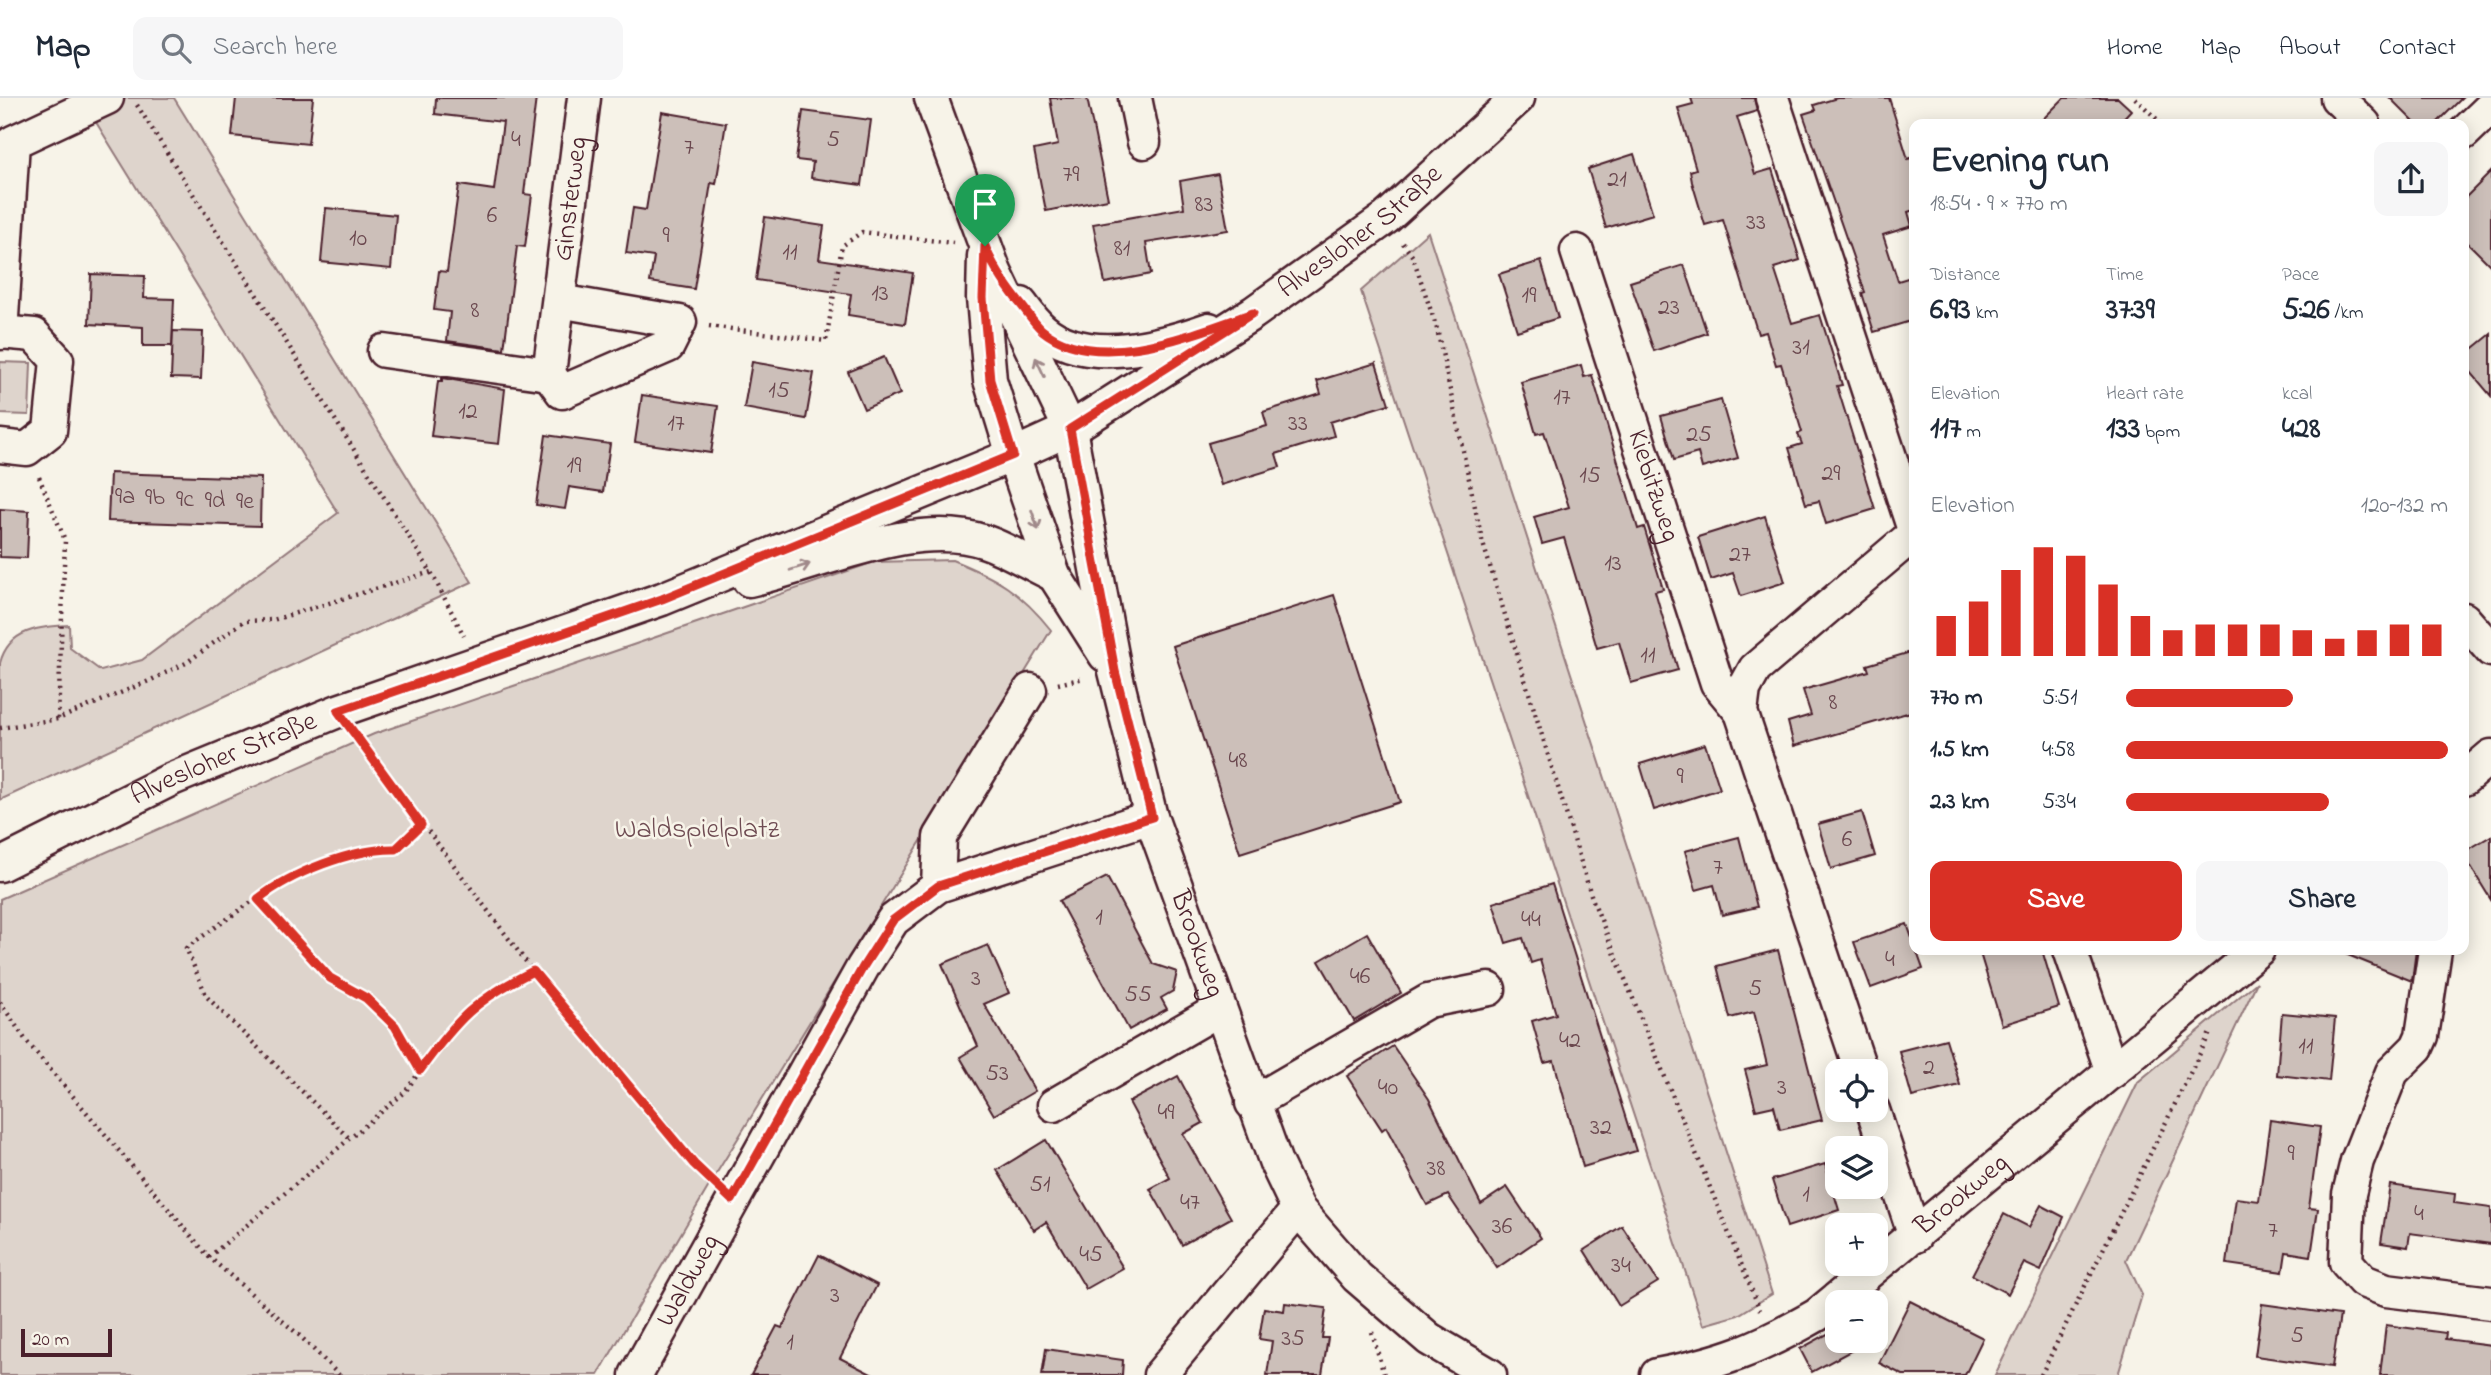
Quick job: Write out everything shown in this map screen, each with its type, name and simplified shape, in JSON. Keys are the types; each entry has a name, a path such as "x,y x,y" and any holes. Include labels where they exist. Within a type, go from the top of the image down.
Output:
{"street":[{"path":"13,448 50,431 57,360 34,335 0,332 6,144 107,98"},
{"name":"Ginsterweg","path":"549,374 584,98"},
{"path":"931,98 990,259 1043,331 1068,343 1088,348 1125,349 1174,340 1253,313"},
{"path":"1135,98 1144,142"},
{"name":"Alvesloher Straße","path":"0,865 172,779 338,711 662,599 1070,429 1253,313 1386,218 1518,98"},
{"path":"1772,98 1909,517"},
{"path":"2337,98 2359,119"},
{"path":"2469,128 2491,107"},
{"name":"Kiebitzweg","path":"1577,251 1717,683 1741,712 1857,1059"},
{"name":"Brookweg","path":"990,259 1070,429 1115,671 1152,817 1252,1103 1298,1209 1357,1277 1430,1339 1490,1375"},
{"name":"Brookweg","path":"990,259 983,298 990,380 1054,575 1115,671"},
{"name":"Ginsterweg","path":"559,301 680,322"},
{"path":"384,351 549,374 562,392 668,346 680,322"},
{"path":"662,599 783,573 872,544 925,534 985,541 1054,575"},
{"path":"1741,712 1744,689 1755,668 1909,536"},
{"path":"2469,625 2491,650"},
{"path":"938,886 940,837 1030,690"},
{"path":"2469,775 2491,756"},
{"name":"Waldweg","path":"636,1375 863,967 893,920 938,886 1152,817"},
{"path":"2072,955 2112,1072"},
{"name":"Brookweg","path":"1657,1375 1716,1363 1774,1339 1817,1315 1916,1236 2252,955"},
{"path":"2434,955 2422,1036 2417,1047 2392,1072 2357,1161 2349,1194 2346,1262 2363,1281 2386,1290 2491,1303"},
{"path":"1252,1103 1428,1000 1489,989"},
{"path":"1054,1105 1220,1009"},
{"path":"1878,1122 1916,1236"},
{"path":"1166,1372 1298,1209"}],"path":[{"path":"132,98 431,572 479,664"},
{"path":"2135,98 2157,119"},
{"path":"1386,218 1413,257 1437,329 1482,540 1591,898 1774,1339"},
{"path":"680,322 826,341 842,246 862,232 990,259"},
{"path":"13,448 65,540 58,719"},
{"path":"0,728 58,719 186,663 244,621 273,620 431,572"},
{"path":"1030,690 1115,671"},
{"path":"338,711 533,971 694,1164 732,1200"},
{"path":"348,1137 206,997 186,948 281,881 374,849 396,849 421,825"},
{"path":"258,899 330,978 366,998 395,1026 420,1070"},
{"path":"209,1257 348,1137 405,1092 454,1024 493,992 533,971"},
{"path":"0,1002 27,1042 209,1257 300,1336 339,1375"},
{"path":"2041,1375 2216,1020"}],"green space":[{"path":"81,98 174,98 472,582 0,800 0,663 10,643 36,629 69,625 70,648 101,671 142,660 338,513"},
{"path":"1428,232 1772,1294 1738,1315 1703,1325 1361,291"},
{"path":"0,362 31,363 29,415 0,414"},
{"name":"Waldspielplatz","path":"952,560 1007,588 1029,606 1051,630 716,1174 598,1375 0,1375 0,899 374,734 874,562"},
{"path":"2257,982 2126,1260 2142,1295 2118,1375 1995,1375 2138,1082"}],"building":[{"path":"236,98 313,98 308,144 232,136"},
{"path":"436,98 536,98 524,194 532,195 525,247 517,246 504,349 447,341 450,312 434,310 439,271 447,272 459,185 494,190 503,122 435,114"},
{"path":"1050,98 1087,98 1108,199 1046,211 1034,150 1058,145"},
{"path":"1691,98 1754,98 1757,111 1737,117 1755,174 1772,169 1800,260 1774,268 1792,323 1820,315 1842,385 1837,386 1875,509 1826,524 1819,501 1806,504 1789,448 1802,444 1798,434 1802,432 1781,364 1776,365 1766,332 1758,334 1723,220 1705,225 1692,182 1690,171 1696,169 1678,108 1693,104"},
{"path":"1837,98 1889,98 1909,159 1909,227 1883,235 1898,281 1909,278 1909,322 1874,332 1862,293 1865,292 1803,114 1816,110 1814,105"},
{"path":"2064,98 2118,98 2131,110 2123,119 2043,119"},
{"path":"2390,98 2462,98 2441,119 2411,119"},
{"path":"803,111 871,120 862,185 811,178 813,162 796,160"},
{"path":"662,112 726,123 716,184 711,183 694,289 650,282 654,257 626,253 633,208 646,210"},
{"path":"1634,154 1653,214 1606,228 1588,169"},
{"path":"2491,172 2491,266 2469,244 2469,194"},
{"path":"1218,174 1228,230 1146,243 1151,274 1105,283 1093,224 1184,208 1180,181"},
{"path":"326,208 396,215 391,269 321,262"},
{"path":"765,217 824,226 819,259 913,273 905,324 848,315 851,294 756,280"},
{"path":"1541,261 1558,318 1517,331 1499,274"},
{"path":"1684,265 1707,333 1654,351 1630,282"},
{"path":"91,274 145,276 144,298 174,299 172,346 143,346 143,327 89,324"},
{"path":"173,331 203,332 201,379 171,378"},
{"path":"2491,334 2491,396 2469,370 2469,352"},
{"path":"884,357 900,394 864,409 848,372"},
{"path":"752,362 814,373 806,419 744,408"},
{"path":"1376,363 1389,404 1330,422 1334,436 1276,454 1280,467 1221,485 1208,443 1267,426 1263,412 1321,394 1317,381"},
{"path":"1581,365 1584,377 1592,375 1638,529 1644,527 1663,589 1655,591 1678,670 1631,683 1619,642 1597,648 1564,538 1542,544 1534,517 1569,507 1544,432 1536,434 1521,382"},
{"path":"442,378 505,389 499,444 431,436 438,381 442,381"},
{"path":"642,395 718,406 711,453 635,442"},
{"path":"1721,400 1738,458 1702,468 1698,453 1674,460 1661,416"},
{"path":"546,435 610,444 603,492 569,487 565,509 536,505"},
{"path":"110,473 261,478 260,526 108,521"},
{"path":"0,509 29,511 27,558 0,557"},
{"path":"1765,516 1785,582 1741,596 1733,573 1711,580 1698,537"},
{"path":"1334,595 1400,802 1240,853 1173,646"},
{"path":"1909,652 1909,712 1794,746 1788,722 1811,715 1803,690 1869,671 1867,665"},
{"path":"1705,744 1720,789 1654,810 1640,764"},
{"path":"1862,812 1875,856 1831,869 1818,824"},
{"path":"2491,836 2491,900 2469,864 2469,849"},
{"path":"1739,837 1757,907 1722,915 1714,885 1696,890 1685,851"},
{"path":"1107,877 1153,964 1177,972 1173,991 1161,998 1167,1009 1129,1030 1059,901"},
{"path":"1552,884 1636,1151 1583,1167 1554,1061 1544,1063 1532,1021 1556,1014 1540,960 1531,963 1523,938 1506,943 1493,903"},
{"path":"1907,924 1909,955 1918,955 1923,969 1871,988 1854,942"},
{"path":"1367,933 1401,993 1354,1021 1319,961"},
{"path":"988,945 1009,993 984,1004 1035,1091 994,1115 960,1057 978,1046 942,964"},
{"path":"1778,950 1822,1120 1780,1130 1774,1106 1756,1110 1745,1070 1767,1065 1754,1012 1730,1018 1717,966"},
{"path":"1981,955 2043,955 2059,1007 2002,1025"},
{"path":"2348,955 2415,955 2412,981"},
{"path":"2282,1013 2335,1018 2329,1081 2277,1075"},
{"path":"1946,1039 1960,1085 1912,1097 1899,1051"},
{"path":"1393,1046 1429,1099 1481,1204 1507,1187 1541,1238 1497,1268 1448,1195 1427,1205 1386,1127 1382,1130 1347,1076"},
{"path":"1178,1076 1203,1123 1183,1134 1231,1218 1182,1245 1150,1189 1170,1178 1129,1102"},
{"path":"2270,1120 2320,1127 2309,1208 2318,1209 2311,1256 2286,1252 2283,1272 2227,1264 2236,1198 2259,1201"},
{"path":"1046,1140 1123,1268 1086,1289 1046,1222 1034,1230 997,1170"},
{"path":"1825,1164 1825,1199 1836,1199 1839,1210 1787,1227 1772,1180"},
{"path":"2390,1185 2455,1194 2454,1203 2491,1208 2491,1244 2410,1233 2408,1247 2381,1243"},
{"path":"2041,1205 2064,1217 2041,1271 2024,1263 2008,1294 1972,1275 2004,1214 2029,1227"},
{"path":"1622,1226 1658,1282 1619,1306 1584,1250"},
{"path":"819,1255 877,1285 840,1358 873,1375 751,1375 777,1326 782,1328"},
{"path":"1910,1301 1983,1338 1965,1375 1903,1375 1879,1363 1884,1353 1888,1353 1888,1345"},
{"path":"1285,1303 1326,1308 1322,1338 1328,1338 1322,1375 1267,1375 1272,1341 1259,1339 1264,1308 1284,1311"},
{"path":"2262,1304 2340,1315 2332,1367 2255,1356"},
{"path":"2386,1325 2446,1333 2445,1339 2491,1345 2491,1375 2380,1375"},
{"path":"1825,1335 1825,1353 1847,1353 1812,1372 1800,1349"},
{"path":"1046,1349 1123,1360 1122,1375 1042,1375"}],"route":[{"path":"985,246 995,272 1043,331 1078,346 1106,350 1125,349 1186,337 1253,313 1070,429 1115,671 1152,817 938,886 893,920 863,967 732,1200 694,1164 600,1056 533,971 493,992 454,1024 420,1070 395,1026 366,998 330,978 258,899 281,881 374,849 396,849 421,825 338,711 662,599 1013,455 990,380 983,298 985,246"}]}
